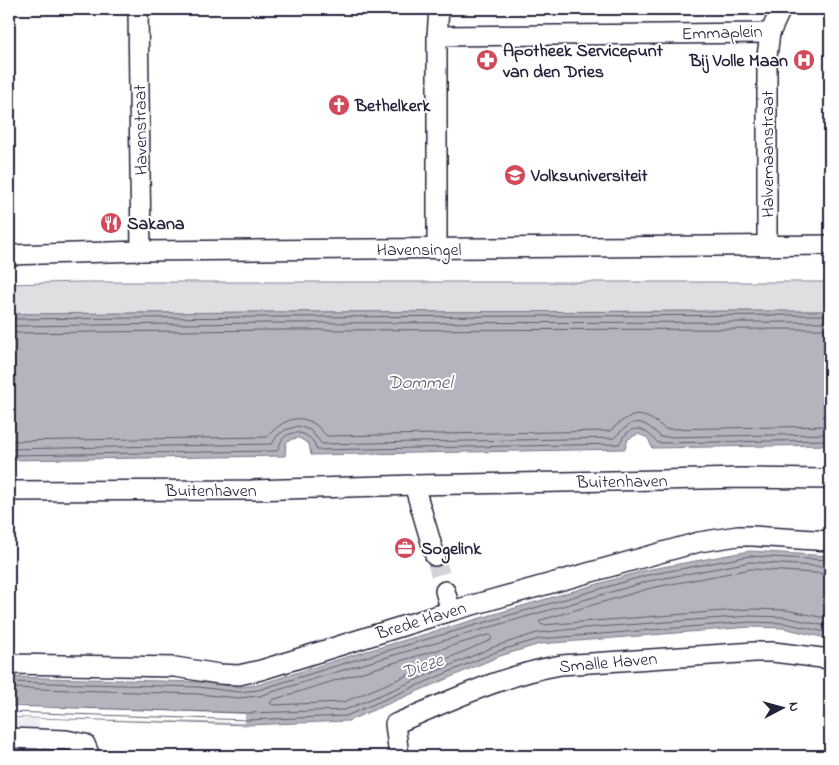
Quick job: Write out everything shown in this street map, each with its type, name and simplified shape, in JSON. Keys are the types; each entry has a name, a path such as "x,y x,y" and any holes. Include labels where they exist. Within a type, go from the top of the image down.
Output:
{"street":[{"name":"Havenstraat","path":"138,9 142,251"},
{"path":"438,249 437,36 439,9"},
{"name":"Emmaplein","path":"437,36 770,33 780,9"},
{"name":"Halvemaanstraat","path":"767,245 767,56 770,33"},
{"name":"Havensingel","path":"9,255 142,251 830,245"},
{"name":"Buitenhaven","path":"9,491 252,490 741,478 830,480"},
{"path":"414,485 435,556"},
{"name":"Brede Haven","path":"9,664 175,667 219,674 240,675 451,610 699,542 738,536 830,541"},
{"path":"445,590 451,610"},
{"name":"Smalle Haven","path":"399,756 395,724 511,676 561,665 755,652 773,652 830,660"},
{"path":"9,738 66,740 88,750"}],"shaded area":[{"path":"80,282 830,282 830,311 9,314 9,284"},
{"path":"9,638 51,756 9,756"}],"water":[{"name":"Dommel","path":"830,311 830,445 652,448 648,438 638,434 628,439 625,449 311,455 309,444 299,438 292,439 286,443 285,456 9,460 9,314"},
{"name":"Dieze","path":"750,551 830,556 830,639 783,628 750,627 540,644 500,656 348,721 248,725 9,717 9,677 199,682 239,687 257,685 646,570"}],"pier":[{"path":"9,705 245,714 245,723 9,717"}],"tunnel":[{"path":"435,556 445,591"}],"place":[{"name":"Apotheek Servicepunt van den Dries","path":"487,60"},
{"name":"Bij Volle Maan","path":"804,60"},
{"name":"Bethelkerk","path":"339,105"},
{"name":"Volksuniversiteit","path":"515,175"},
{"name":"Sakana","path":"111,223"},
{"name":"Sogelink","path":"405,548"}]}
